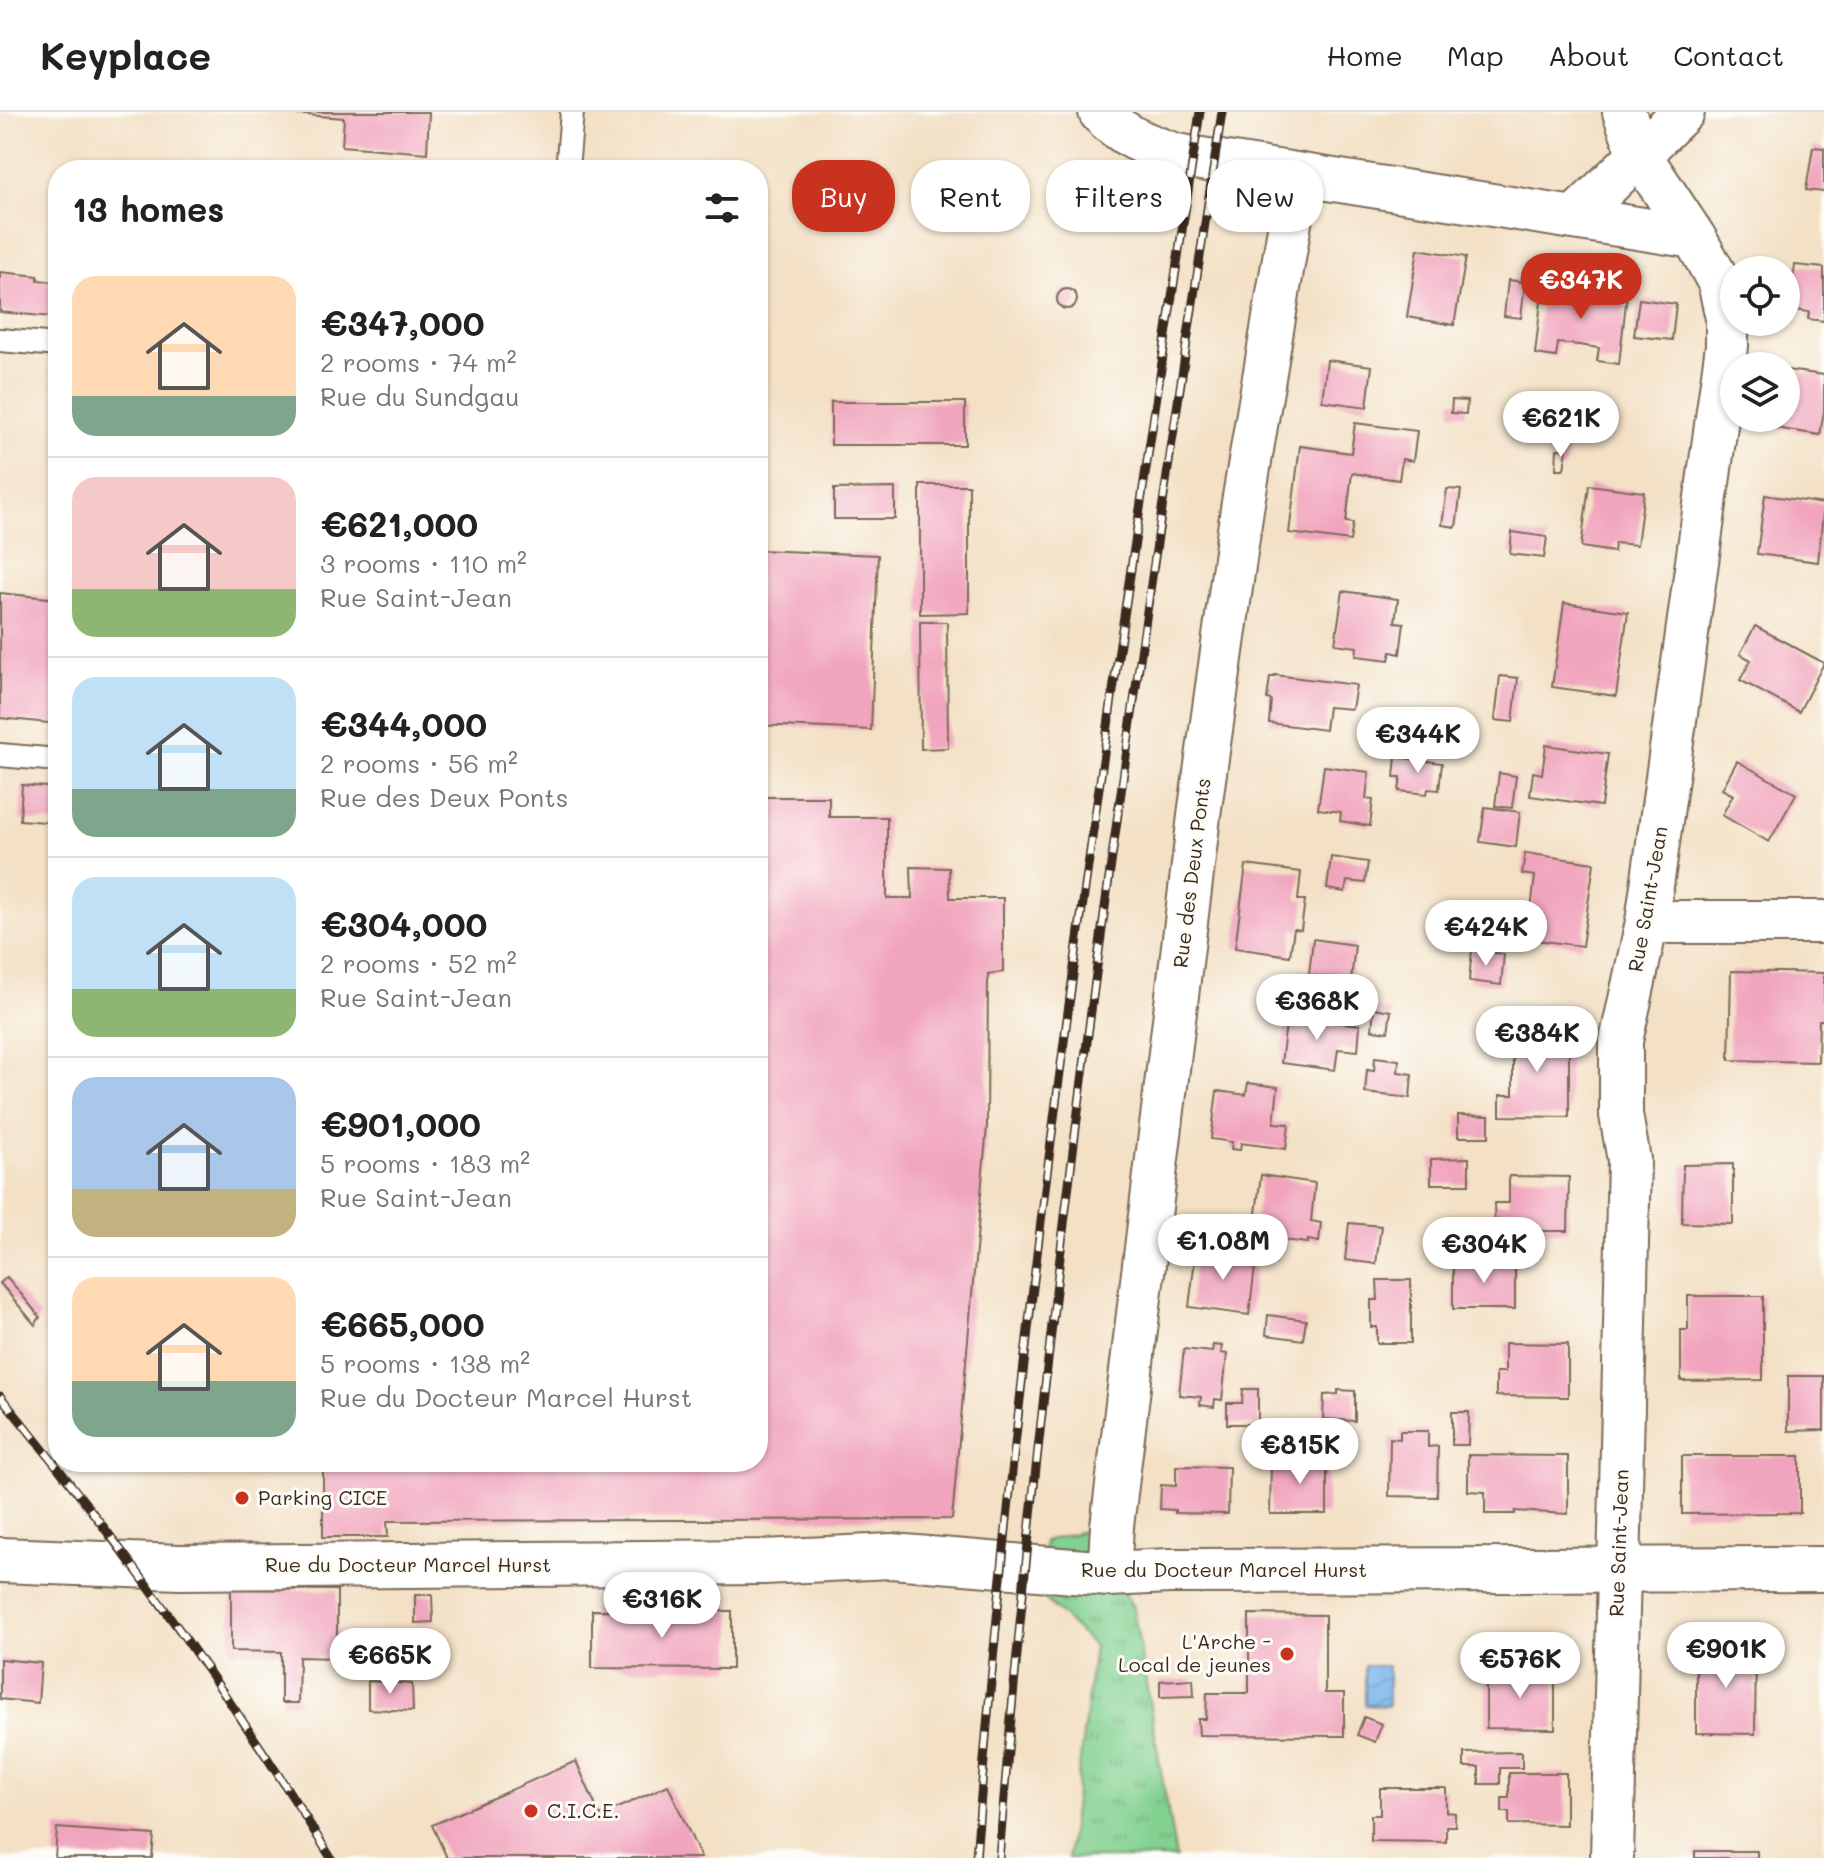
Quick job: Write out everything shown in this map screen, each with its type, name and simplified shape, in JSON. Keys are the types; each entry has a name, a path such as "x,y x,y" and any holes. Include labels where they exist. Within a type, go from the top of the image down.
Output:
{"street":[{"path":"1100,112 1123,133 1146,145 1176,155 1207,160"},
{"name":"Rue Saint-Jean","path":"1612,1858 1629,1160 1621,1115 1621,1041 1647,922 1727,346 1727,318 1719,282 1694,237 1639,154 1624,112"},
{"path":"1574,218 1683,112"},
{"path":"1323,179 1694,237"},
{"name":"Rue des Deux Ponts","path":"1109,1574 1119,1465 1200,808 1242,509 1288,232"},
{"path":"1647,922 1824,922"},
{"name":"Rue du Docteur Marcel Hurst","path":"0,1560 180,1567 763,1562 892,1556 1109,1574 1169,1571 1824,1569"}],"lane":[{"path":"568,160 572,112"},
{"path":"0,340 48,344"},
{"path":"0,755 48,759"}],"green space":[{"path":"1084,1531 1133,1607 1176,1858 1068,1858 1094,1646 1040,1594 1044,1541"}],"water":[{"path":"1365,1666 1388,1666 1388,1706 1365,1705"}],"building":[{"path":"295,112 429,112 427,153 342,146 344,118"},
{"path":"1813,147 1824,148 1824,192 1806,190"},
{"path":"1418,249 1466,257 1454,325 1407,317"},
{"path":"1800,266 1824,268 1824,321 1808,319 1809,312 1800,311"},
{"path":"0,272 38,276 38,280 48,281 48,317 0,312"},
{"path":"1508,280 1525,282 1521,318 1504,316"},
{"path":"1543,284 1627,294 1619,364 1597,361 1599,348 1579,345 1558,343 1556,357 1535,354"},
{"path":"1067,289 1074,292 1077,299 1074,306 1067,309 1060,306 1057,299 1060,292"},
{"path":"1639,299 1676,304 1672,340 1634,336"},
{"path":"1327,360 1372,366 1367,407 1322,401"},
{"path":"1800,372 1824,375 1820,435 1800,432"},
{"path":"1452,400 1467,401 1466,414 1451,413"},
{"path":"831,402 965,402 965,445 831,445"},
{"path":"1355,423 1417,431 1413,461 1402,459 1399,480 1352,473 1346,522 1353,523 1350,541 1289,533 1300,446 1351,453"},
{"path":"1557,449 1567,450 1564,469 1556,469"},
{"path":"920,485 969,485 969,613 920,614"},
{"path":"1589,485 1644,492 1637,545 1615,543 1614,552 1581,547"},
{"path":"895,488 895,519 834,519 834,489"},
{"path":"1447,489 1461,490 1456,527 1442,525"},
{"path":"1765,495 1824,504 1818,562 1757,554"},
{"path":"1512,532 1547,537 1544,558 1510,554"},
{"path":"768,550 878,555 871,730 768,725"},
{"path":"1343,591 1398,599 1395,622 1404,623 1400,654 1391,652 1389,660 1356,656 1357,647 1335,644"},
{"path":"0,593 48,598 48,723 0,718"},
{"path":"1564,603 1628,612 1616,696 1552,687"},
{"path":"920,622 947,622 948,748 921,749"},
{"path":"1755,626 1824,663 1799,712 1740,680 1751,660 1740,654"},
{"path":"1275,675 1356,685 1352,709 1328,707 1325,730 1269,723 1271,700 1267,699 1270,677"},
{"path":"1500,676 1518,678 1513,722 1495,720"},
{"path":"1546,745 1608,754 1601,806 1530,796 1533,772 1542,774"},
{"path":"1396,757 1442,763 1439,790 1428,789 1427,794 1399,791 1401,777 1394,777"},
{"path":"1737,761 1796,794 1769,842 1722,815 1733,795 1722,789"},
{"path":"1324,766 1369,772 1366,799 1373,800 1370,826 1340,821 1341,812 1318,809"},
{"path":"1499,773 1516,776 1512,808 1495,806"},
{"path":"22,785 48,787 48,822 20,820"},
{"path":"768,797 829,797 829,817 887,817 887,898 912,898 911,867 949,868 950,898 1003,898 1003,972 988,974 987,1126 952,1519 387,1521 388,1537 323,1537 323,1472 768,1472"},
{"path":"1485,807 1520,812 1516,847 1480,842"},
{"path":"1525,853 1594,863 1582,946 1513,937 1516,916 1530,918 1535,876 1522,874"},
{"path":"1331,857 1368,862 1365,883 1347,881 1345,892 1327,889"},
{"path":"1246,865 1301,872 1298,900 1305,900 1301,930 1294,929 1290,956 1235,948"},
{"path":"1313,939 1355,945 1351,980 1309,975"},
{"path":"1472,950 1504,954 1501,985 1469,981"},
{"path":"1731,971 1824,973 1824,1020 1819,1020 1818,1062 1729,1060"},
{"path":"1374,1008 1391,1011 1388,1032 1372,1030"},
{"path":"1287,1016 1360,1025 1358,1051 1338,1049 1335,1070 1281,1063"},
{"path":"1500,1032 1569,1032 1569,1117 1500,1116 1500,1095 1513,1095 1513,1053 1499,1053"},
{"path":"1375,1057 1399,1060 1398,1072 1412,1074 1410,1098 1365,1093 1367,1070 1374,1071"},
{"path":"1248,1083 1278,1087 1274,1123 1289,1124 1286,1149 1241,1143 1240,1150 1231,1149 1232,1142 1211,1139 1217,1091 1246,1095"},
{"path":"1458,1115 1489,1116 1489,1137 1458,1137"},
{"path":"1469,1158 1469,1184 1431,1184 1431,1159"},
{"path":"1733,1164 1733,1224 1682,1223 1683,1165"},
{"path":"1261,1175 1315,1183 1311,1221 1321,1223 1319,1242 1275,1239 1276,1230 1254,1228"},
{"path":"1509,1176 1569,1177 1568,1231 1495,1231 1494,1203 1509,1203"},
{"path":"1349,1223 1381,1226 1376,1264 1345,1260"},
{"path":"1204,1249 1249,1254 1247,1266 1255,1267 1249,1315 1189,1307 1195,1259 1202,1260"},
{"path":"1453,1260 1515,1261 1515,1309 1453,1309"},
{"path":"7,1277 40,1317 35,1325 0,1283"},
{"path":"1377,1280 1411,1280 1411,1343 1377,1343 1377,1327 1371,1327 1371,1300 1378,1300"},
{"path":"1688,1296 1763,1296 1763,1380 1681,1381 1681,1330 1688,1330"},
{"path":"1268,1315 1306,1320 1303,1340 1266,1335"},
{"path":"1505,1343 1568,1344 1568,1397 1496,1396 1496,1372 1505,1372"},
{"path":"1213,1345 1222,1346 1221,1353 1227,1354 1222,1400 1215,1399 1214,1407 1200,1405 1201,1397 1179,1395 1184,1349 1212,1352"},
{"path":"1788,1376 1824,1376 1824,1430 1788,1431"},
{"path":"1243,1389 1258,1389 1258,1424 1227,1424 1227,1403 1242,1403"},
{"path":"1338,1390 1355,1391 1355,1421 1323,1419 1324,1395 1338,1394"},
{"path":"1452,1412 1469,1412 1468,1445 1452,1445"},
{"path":"1400,1431 1428,1431 1428,1447 1438,1446 1437,1497 1389,1496 1390,1438 1400,1439"},
{"path":"1301,1451 1327,1451 1327,1514 1270,1514 1271,1464 1301,1464"},
{"path":"1468,1455 1568,1456 1568,1514 1515,1511 1515,1514 1485,1514 1485,1492 1468,1491"},
{"path":"1682,1456 1800,1456 1800,1513 1682,1514"},
{"path":"1176,1466 1229,1467 1228,1514 1175,1513 1175,1510 1160,1509 1161,1485 1176,1486"},
{"path":"231,1589 337,1590 337,1658 299,1657 298,1703 281,1703 281,1652 231,1651"},
{"path":"415,1595 432,1595 433,1622 415,1623"},
{"path":"592,1610 732,1611 732,1669 592,1668"},
{"name":"L'Arche - Local de jeunes","path":"1249,1614 1325,1615 1325,1693 1344,1693 1344,1736 1199,1735 1198,1719 1206,1719 1207,1693 1249,1693"},
{"path":"1696,1647 1756,1647 1755,1734 1696,1733"},
{"path":"0,1659 41,1663 38,1703 0,1699"},
{"path":"1486,1672 1555,1673 1555,1729 1486,1728"},
{"path":"1193,1679 1194,1696 1160,1697 1160,1681"},
{"path":"368,1681 412,1684 413,1711 368,1709"},
{"path":"1364,1717 1382,1724 1375,1742 1357,1735"},
{"path":"1522,1752 1522,1768 1500,1768 1500,1784 1479,1784 1479,1767 1464,1767 1464,1753"},
{"name":"C.I.C.E.","path":"576,1761 600,1816 668,1785 701,1858 447,1858 432,1825"},
{"path":"1509,1773 1566,1773 1566,1825 1509,1824 1509,1812 1502,1812 1502,1798 1509,1798"},
{"path":"1380,1788 1446,1788 1446,1812 1455,1813 1455,1826 1446,1826 1446,1842 1371,1841 1371,1815 1380,1815"},
{"path":"57,1828 154,1835 152,1858 55,1858"},
{"path":"1695,1851 1757,1851 1757,1858 1695,1858"}],"railway":[{"path":"976,1858 995,1639 1043,1201 1102,765 1200,112"},
{"path":"999,1858 1018,1639 1067,1201 1156,547 1222,112"},
{"path":"0,1396 48,1456"},
{"path":"61,1472 214,1679 331,1858"}],"place":[{"name":"Parking CICE","path":"242,1498"},
{"name":"L'Arche - Local de jeunes","path":"1287,1654"},
{"name":"C.I.C.E.","path":"531,1811"}]}
